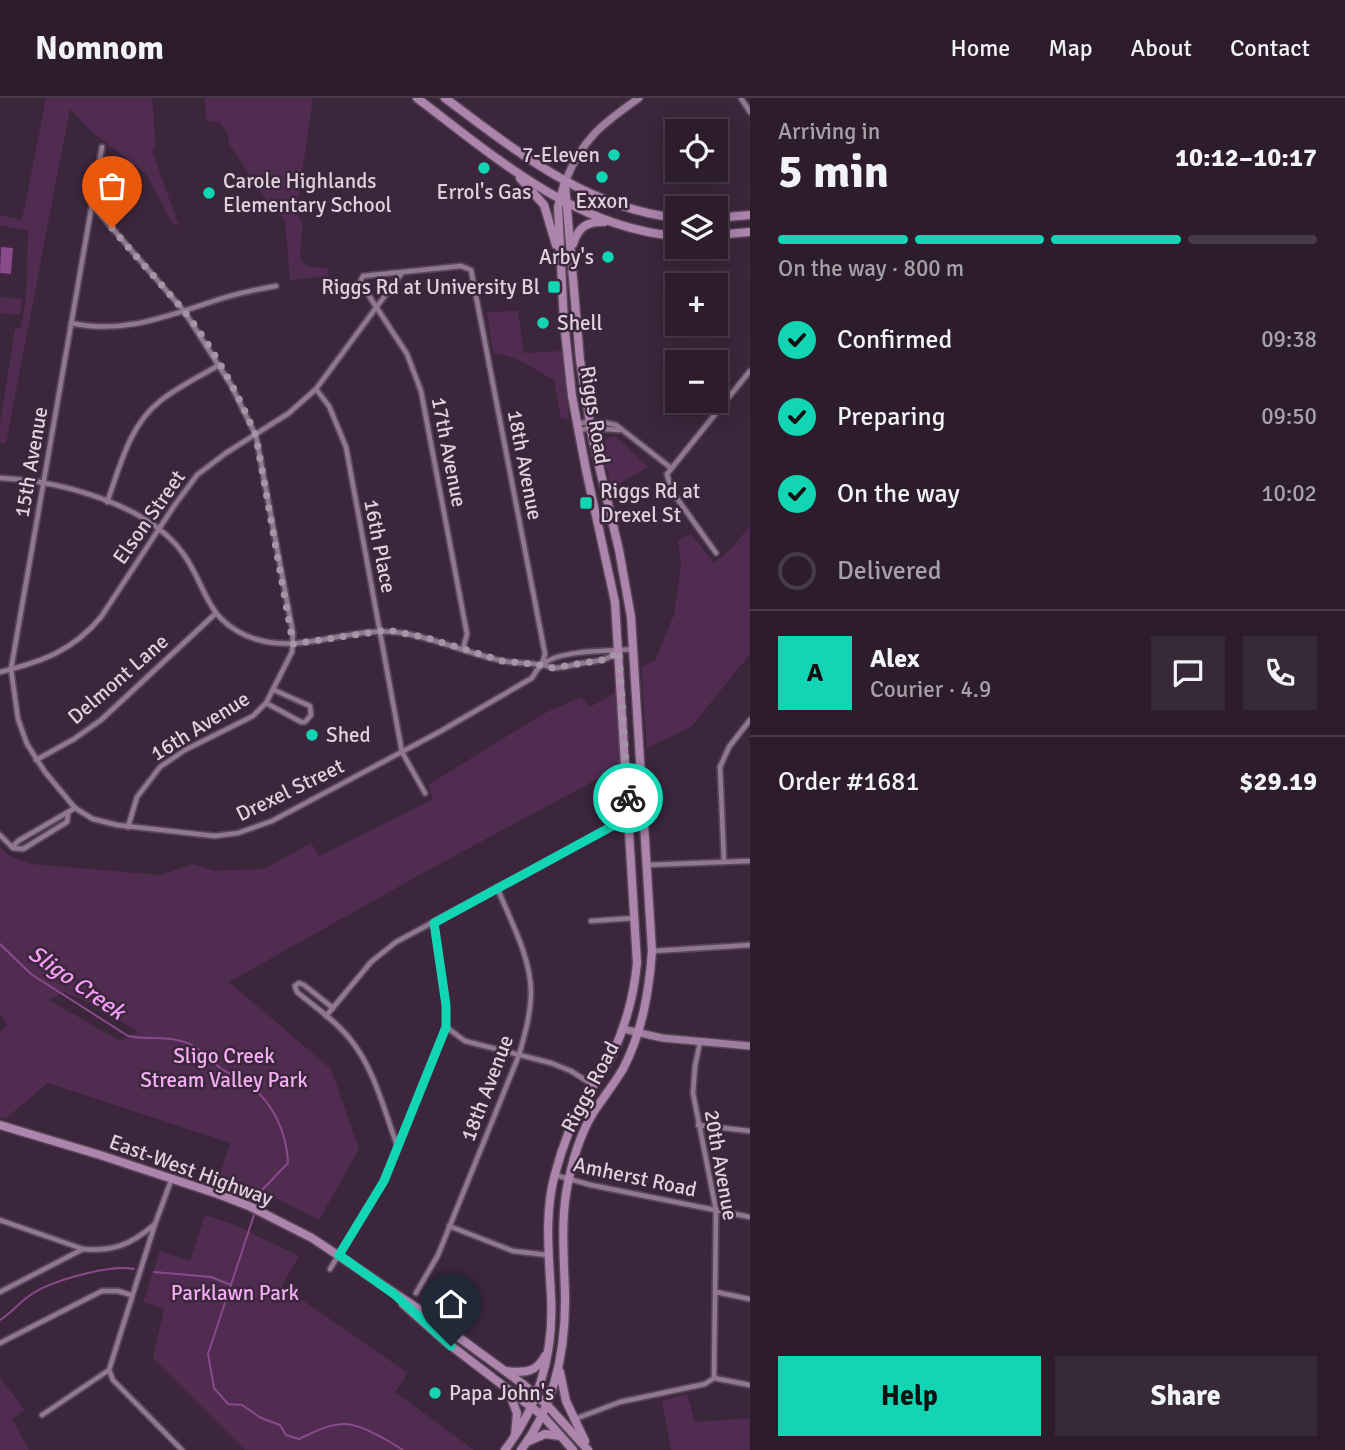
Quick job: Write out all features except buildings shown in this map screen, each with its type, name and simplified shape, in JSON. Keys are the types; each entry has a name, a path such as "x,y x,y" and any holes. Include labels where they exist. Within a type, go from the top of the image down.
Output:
{"main road":[{"path":"417,98 508,166 568,204 616,223 665,235"},
{"path":"445,98 565,182 616,205 665,215"},
{"path":"508,166 544,205 561,261"},
{"name":"Riggs Road","path":"505,1450 515,1438 532,1406 547,1362 551,1339 549,1202 555,1175 572,1125 623,1029 636,976 635,918 615,599 586,470 568,356 559,198 565,182"},
{"name":"Riggs Road","path":"524,1446 543,1416 561,1352 565,1298 564,1224 569,1178 586,1125 622,1070 638,1033 649,990 652,951 633,649 626,584 591,425 580,360 565,182"},
{"path":"728,217 750,215"},
{"path":"571,250 576,233 584,225 595,222 616,223"},
{"path":"728,234 750,232"},
{"name":"East-West Highway","path":"0,1125 172,1178 265,1214 339,1255 505,1371 537,1395 589,1450"},
{"name":"East-West Highway","path":"394,1294 446,1342 532,1406 573,1450"},
{"path":"505,1371 523,1373 535,1368 545,1356 551,1339"},
{"path":"561,1352 562,1389 589,1450"},
{"path":"507,1387 517,1413 515,1438"},
{"path":"524,1446 545,1434 561,1436"}],"street":[{"name":"Riggs Road","path":"565,182 575,158 592,134 639,98"},
{"path":"741,98 750,112"},
{"name":"15th Avenue","path":"75,808 36,760 27,744 18,719 11,669 102,147"},
{"path":"93,206 184,311 241,403 256,436 293,644"},
{"name":"18th Avenue","path":"401,273 461,266 471,270 545,654 541,665"},
{"name":"17th Avenue","path":"401,273 363,276 360,282 407,354 421,391 467,634 463,649"},
{"name":"Elson Street","path":"0,672 60,653 86,633 101,617 197,475 289,413 316,389 401,273"},
{"path":"71,323 106,327 132,326 236,294 276,286"},
{"path":"107,502 131,437 144,417 166,396 219,365"},
{"path":"716,553 671,490 667,474 750,371"},
{"name":"16th Place","path":"316,389 329,406 346,447 402,752 425,793"},
{"path":"579,427 591,425 620,430 671,468"},
{"path":"0,478 43,482 81,492 134,514 159,529 189,561 215,614 247,637 269,643 308,643 380,630 412,635 502,661 553,668 608,659 619,651 633,649"},
{"name":"Delmont Lane","path":"36,760 101,720 215,614"},
{"name":"16th Avenue","path":"128,827 137,797 160,767 186,750 242,723 260,710 274,690 292,652 293,644"},
{"name":"Drexel Street","path":"75,808 99,821 128,827 215,836 238,833 272,821 402,752 533,678 541,665 552,659 608,649 619,651"},
{"path":"266,703 301,722 309,719 313,711 310,706 274,690"},
{"path":"724,862 720,767 729,747 750,720"},
{"path":"12,848 18,841 75,808"},
{"path":"0,835 12,848 23,849 67,822 68,814"},
{"path":"327,1016 371,962 387,948 629,817 643,816"},
{"path":"646,865 750,860"},
{"name":"18th Avenue","path":"416,1293 439,1255 519,1055 528,1023 530,982 525,959 497,887"},
{"path":"591,921 635,918"},
{"path":"330,1269 378,1193 446,1027 446,1005 434,923"},
{"path":"652,951 750,945"},
{"path":"333,1008 304,985 296,984 297,992 327,1016 356,1046 398,1146"},
{"path":"446,1027 465,1041 560,1067 593,1085"},
{"path":"623,1029 700,1042 750,1046"},
{"name":"20th Avenue","path":"700,1042 693,1093 716,1210 714,1378"},
{"path":"698,1125 750,1131"},
{"name":"Amherst Road","path":"555,1175 750,1217"},
{"path":"172,1178 131,1295 109,1370 113,1380 182,1450"},
{"path":"0,1220 83,1249 103,1250 121,1247 141,1237 155,1224"},
{"path":"449,1226 513,1251 549,1255"},
{"path":"0,1292 83,1249"},
{"path":"0,1343 102,1291 118,1291 131,1295"},
{"path":"716,1292 750,1299"},
{"path":"42,1415 109,1370"},
{"path":"574,1420 620,1402 698,1386 714,1378 750,1385"}],"green space":[{"path":"46,98 152,98 156,148 152,151 179,226 172,223 147,175 90,130 70,109 6,443 0,443 0,424 15,329 21,327 26,296 28,231 0,225 0,215 22,220"},
{"path":"205,98 313,98 296,214 303,223 300,252 302,262 310,267 327,268 329,276 290,280 285,220 266,200 229,144 227,132 220,123 206,120"},
{"path":"0,297 22,299 20,315 0,313"},
{"path":"518,311 524,353 563,351 569,419 561,418 554,380 515,358 493,353 487,312"},
{"path":"613,436 648,467 611,488 602,447 606,439"},
{"path":"750,526 750,654 691,727 647,748 641,667 655,660 674,615 681,565 678,540 691,534 714,563 730,550"},
{"name":"Sligo Creek Stream Valley Park","path":"615,693 620,763 618,768 229,982 331,1069 359,1149 319,1220 263,1192 220,1175 230,1143 48,1083 5,1119 0,1117 0,1032 7,1025 0,1014 0,847 10,856 31,864 160,875 194,864 214,871 264,869 311,843 319,856 433,799 428,785 541,715 581,697 590,707","holes":["64,992 100,1008 138,1032 120,1041 49,1000"]},
{"name":"Parklawn Park","path":"205,1215 235,1225 299,1256 282,1286 408,1373 395,1392 474,1450 245,1450 153,1358 164,1309 143,1302 160,1251 190,1261"},
{"path":"0,1378 25,1410 12,1419 29,1450 0,1450"},
{"path":"687,1394 695,1422 750,1418 750,1450 671,1450 662,1401"}],"shaded area":[{"path":"1,247 13,248 11,274 0,273"}],"waterway":[{"name":"Sligo Creek","path":"0,944 31,974 128,1036 187,1043 257,1091 277,1119 285,1141 288,1163 262,1190 257,1206"},
{"name":"Sligo Creek","path":"255,1212 208,1354 214,1388 228,1404 242,1405 261,1418 280,1425 286,1435 299,1439 328,1426 347,1424 368,1431 403,1450"},
{"path":"0,1320 29,1296 50,1285 96,1271 134,1269"},
{"path":"154,1272 211,1277 231,1285"}],"way so far":[{"path":"112,228 184,311 225,375 249,419 256,436 293,644 388,630 428,638 492,659 553,668 608,659 619,651 628,798"}],"place":[{"name":"7-Eleven","path":"614,155"},
{"name":"Errol's Gas","path":"484,168"},
{"name":"Exxon","path":"602,177"},
{"name":"Carole Highlands Elementary School","path":"209,193"},
{"name":"Arby's","path":"608,257"},
{"name":"Riggs Rd at University Bl","path":"554,287"},
{"name":"Shell","path":"543,323"},
{"name":"Riggs Rd at Drexel St","path":"586,503"},
{"name":"Shed","path":"312,735"},
{"name":"Papa John's","path":"435,1393"}],"route":[{"path":"451,1346 394,1294 339,1255 384,1181 446,1027 448,1018 434,923 629,817 628,798"}]}
